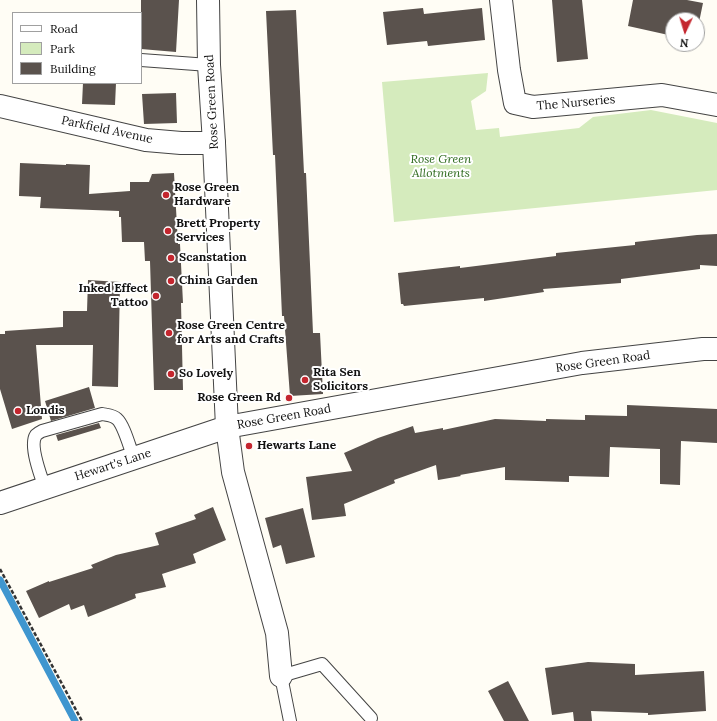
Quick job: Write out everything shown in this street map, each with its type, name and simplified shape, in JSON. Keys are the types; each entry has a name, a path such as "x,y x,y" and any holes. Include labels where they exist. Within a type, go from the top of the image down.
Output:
{"street":[{"name":"Rose Green Road","path":"208,0 209,65 214,143 226,427 582,363 717,349"},
{"name":"The Nurseries","path":"501,0 515,103 533,107 662,95 717,105"},
{"name":"Parkfield Avenue","path":"0,106 146,140 181,144 214,143"},
{"name":"Hewart's Lane","path":"0,503 226,427"},
{"path":"226,427 233,472 277,633 281,676"}],"lane":[{"path":"142,60 209,65"},
{"path":"45,488 38,464 34,442 36,435 42,431 102,414 110,415 116,418 121,424 134,458"},
{"path":"290,721 281,676 322,664 371,718"}],"path":[{"path":"0,569 82,721"}],"green space":[{"name":"Rose Green Allotments","path":"488,73 486,91 471,101 476,130 499,128 500,137 579,128 593,117 651,110 717,123 717,190 394,222 382,82"}],"building":[{"path":"141,0 179,0 176,52 142,49"},
{"path":"552,0 582,0 588,59 557,62"},
{"path":"633,0 687,0 703,3 701,12 665,12 665,34 628,26"},
{"path":"423,8 424,14 482,8 485,40 428,46 427,41 387,45 383,12"},
{"path":"296,10 304,173 306,173 313,333 320,333 323,394 290,396 284,316 282,316 275,155 273,155 266,11"},
{"path":"83,84 116,84 115,105 82,104"},
{"path":"176,93 177,123 144,124 142,94"},
{"path":"20,163 90,165 89,194 130,191 130,182 149,182 152,174 174,173 183,303 181,303 183,390 154,390 150,261 145,261 144,242 122,242 121,217 119,217 119,211 40,208 41,197 19,196"},
{"path":"717,234 717,266 700,265 700,269 621,279 621,283 543,289 544,292 484,301 484,298 404,306 401,304 398,273 460,266 460,268 556,256 556,253 635,245 635,242"},
{"path":"88,280 120,282 118,387 92,386 93,345 36,345 42,419 12,429 0,389 0,334 5,334 5,331 63,327 63,311 87,311"},
{"path":"89,387 95,408 51,421 45,401"},
{"path":"627,405 717,409 717,443 681,441 680,485 660,484 660,449 610,447 609,477 569,476 569,482 505,480 505,467 438,480 436,465 394,480 395,483 344,504 346,516 312,520 306,477 352,471 344,453 378,438 413,426 415,433 443,428 443,430 495,419 546,421 546,419 585,420 585,415 627,416"},
{"path":"99,423 101,428 58,441 56,435"},
{"path":"213,507 226,540 193,554 196,563 162,574 166,587 135,594 136,598 88,617 84,605 71,610 69,604 39,618 26,591 49,581 93,568 91,565 116,555 159,545 155,533 196,519 194,515"},
{"path":"303,508 315,557 286,564 281,545 273,548 265,518"},
{"path":"588,662 635,664 635,675 704,671 706,711 648,715 648,713 591,711 592,721 574,721 573,712 552,715 545,668"},
{"path":"508,681 529,721 504,721 488,691"}],"waterway":[{"path":"0,580 75,721"}],"place":[{"name":"Rose Green Hardware","path":"166,195"},
{"name":"Brett Property Services","path":"168,231"},
{"name":"Scanstation","path":"171,258"},
{"name":"China Garden","path":"171,281"},
{"name":"Inked Effect Tattoo","path":"156,296"},
{"name":"Rose Green Centre for Arts and Crafts","path":"169,333"},
{"name":"So Lovely","path":"171,374"},
{"name":"Rita Sen Solicitors","path":"305,380"},
{"name":"Rose Green Rd","path":"289,398"},
{"name":"Londis","path":"18,411"},
{"name":"Hewarts Lane","path":"249,446"}]}
